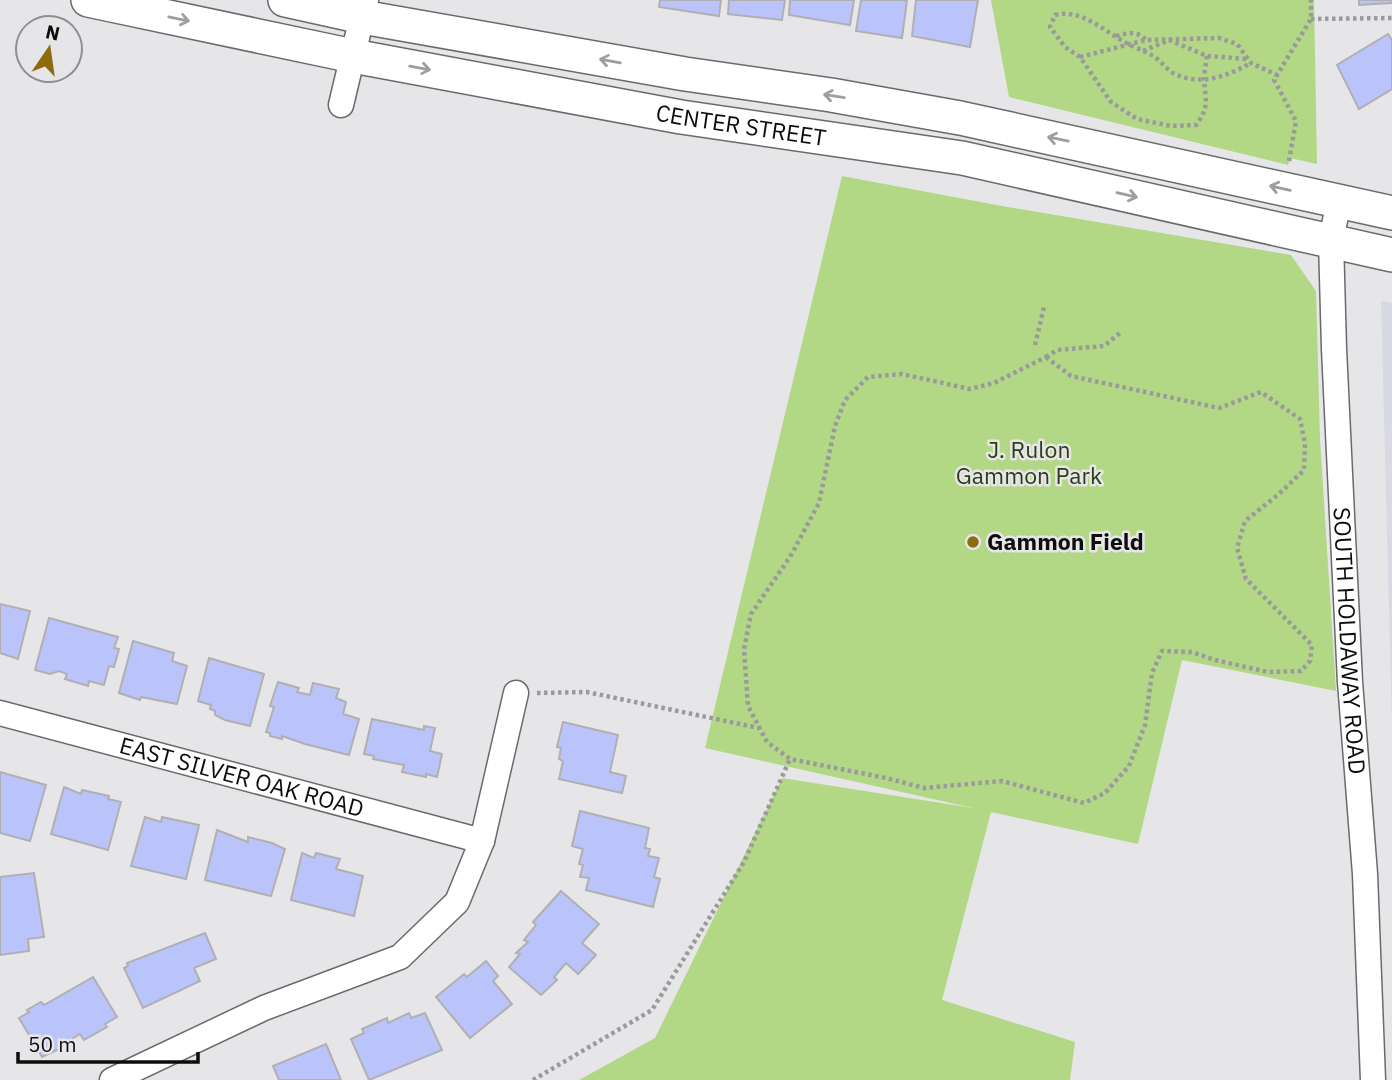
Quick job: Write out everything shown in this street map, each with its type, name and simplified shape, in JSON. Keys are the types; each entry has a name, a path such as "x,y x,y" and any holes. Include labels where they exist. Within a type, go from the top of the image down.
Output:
{"main road":[{"name":"CENTER STREET","path":"88,0 353,56 681,117 962,158 1392,254"},
{"name":"CENTER STREET","path":"285,0 364,8 685,74 831,95 960,118 1392,214"}],"street":[{"path":"341,105 364,8"},
{"name":"SOUTH HOLDAWAY ROAD","path":"1339,201 1331,240 1350,682 1365,874 1373,1080"},
{"path":"112,1080 264,1008 400,957 457,902 482,841 516,693"},
{"name":"EAST SILVER OAK ROAD","path":"0,713 482,841"}],"path":[{"path":"1289,165 1296,121 1274,80 1311,19 1311,0"},
{"path":"1206,56 1204,79 1206,112 1196,125 1171,126 1137,119 1111,102 1080,57 1065,47 1050,27 1055,15 1067,12 1082,17 1152,55 1173,73 1204,79 1209,80 1236,71 1249,61"},
{"path":"1311,19 1392,18"},
{"path":"1115,37 1130,32 1141,35 1146,40"},
{"path":"1080,57 1146,40 1219,38 1237,44 1249,61"},
{"path":"1143,51 1169,40 1206,56 1249,61 1277,75"},
{"path":"1035,345 1044,307"},
{"path":"1046,357 1071,376 1219,408 1261,392 1300,419 1306,444 1304,470 1245,521 1237,548 1246,579 1312,645 1310,661 1301,671 1268,672 1214,660 1192,652 1162,651 1152,673 1145,726 1129,766 1105,793 1084,803 1002,781 924,788 790,759 766,742 748,706 744,649 751,614 790,556 819,503 835,426 845,400 868,377 902,374 970,389 994,383 1056,350 1104,346 1121,332"},
{"path":"516,693 587,692 760,729"},
{"path":"533,1080 652,1010 744,862 790,759"}],"shaded area":[{"path":"1381,301 1392,303 1392,725"}],"green space":[{"path":"991,0 1314,0 1317,164 1290,158 1288,165 1009,97"},
{"name":"J. Rulon Gammon Park","path":"842,176 1291,255 1316,291 1320,439 1336,691 1182,660 1138,844 991,812 942,1000 1075,1042 1070,1080 579,1080 655,1038 782,778 973,808 705,748"}],"building":[{"path":"660,0 721,0 719,16 659,7"},
{"path":"729,0 785,0 782,20 728,14"},
{"path":"790,0 854,0 850,25 789,15"},
{"path":"861,0 907,0 902,38 856,31"},
{"path":"916,0 978,0 970,47 912,36"},
{"path":"1359,0 1392,0 1392,3 1359,5"},
{"path":"1388,34 1392,40 1392,89 1359,109 1337,65"},
{"path":"0,604 30,611 18,659 0,653"},
{"path":"49,618 118,637 114,648 119,649 114,667 109,666 104,685 89,681 88,686 65,679 67,674 59,671 50,674 35,670"},
{"path":"133,641 174,653 172,661 187,666 177,704 141,697 140,700 119,693"},
{"path":"209,658 264,674 250,726 225,720 215,715 215,711 210,709 211,705 198,701"},
{"path":"278,682 299,688 297,692 310,695 313,683 339,689 336,698 346,702 343,714 359,719 349,755 282,736 282,739 270,736 270,733 266,732 274,707 270,706"},
{"path":"372,719 424,730 424,726 435,728 430,751 442,754 437,777 402,772 404,765 373,759 374,756 364,754"},
{"path":"563,722 618,735 610,772 626,776 622,793 559,779 563,761 559,759 561,748 557,747"},
{"path":"0,772 46,785 30,841 0,833"},
{"path":"64,787 81,794 82,790 109,796 108,799 121,802 108,850 51,834"},
{"path":"580,811 649,828 645,848 650,849 648,856 659,858 654,877 660,879 653,907 586,890 589,878 580,877 583,865 579,864 583,849 572,846"},
{"path":"145,817 161,822 162,817 199,825 186,879 131,866"},
{"path":"217,830 248,842 248,837 285,849 271,896 205,880"},
{"path":"302,853 314,858 316,853 340,859 336,869 363,876 354,916 291,900"},
{"path":"34,873 44,937 28,939 29,951 0,955 0,877"},
{"path":"561,891 599,924 582,943 596,955 578,974 566,963 554,977 557,980 541,995 509,967 520,954 516,953 528,942 524,940 536,925 533,922"},
{"path":"205,933 216,959 194,968 200,981 143,1008 124,968 128,966 127,963"},
{"path":"486,961 498,976 493,981 512,1004 470,1038 436,997 464,974 467,977"},
{"path":"93,977 117,1017 105,1024 107,1027 84,1040 80,1034 67,1042 68,1045 42,1057 19,1018 41,1002 44,1005"},
{"path":"409,1013 411,1018 425,1013 442,1050 369,1080 351,1039 364,1033 362,1029 387,1018 388,1023"},
{"path":"326,1044 341,1080 279,1080 273,1066"}],"place":[{"name":"Gammon Field","path":"973,542"}]}
